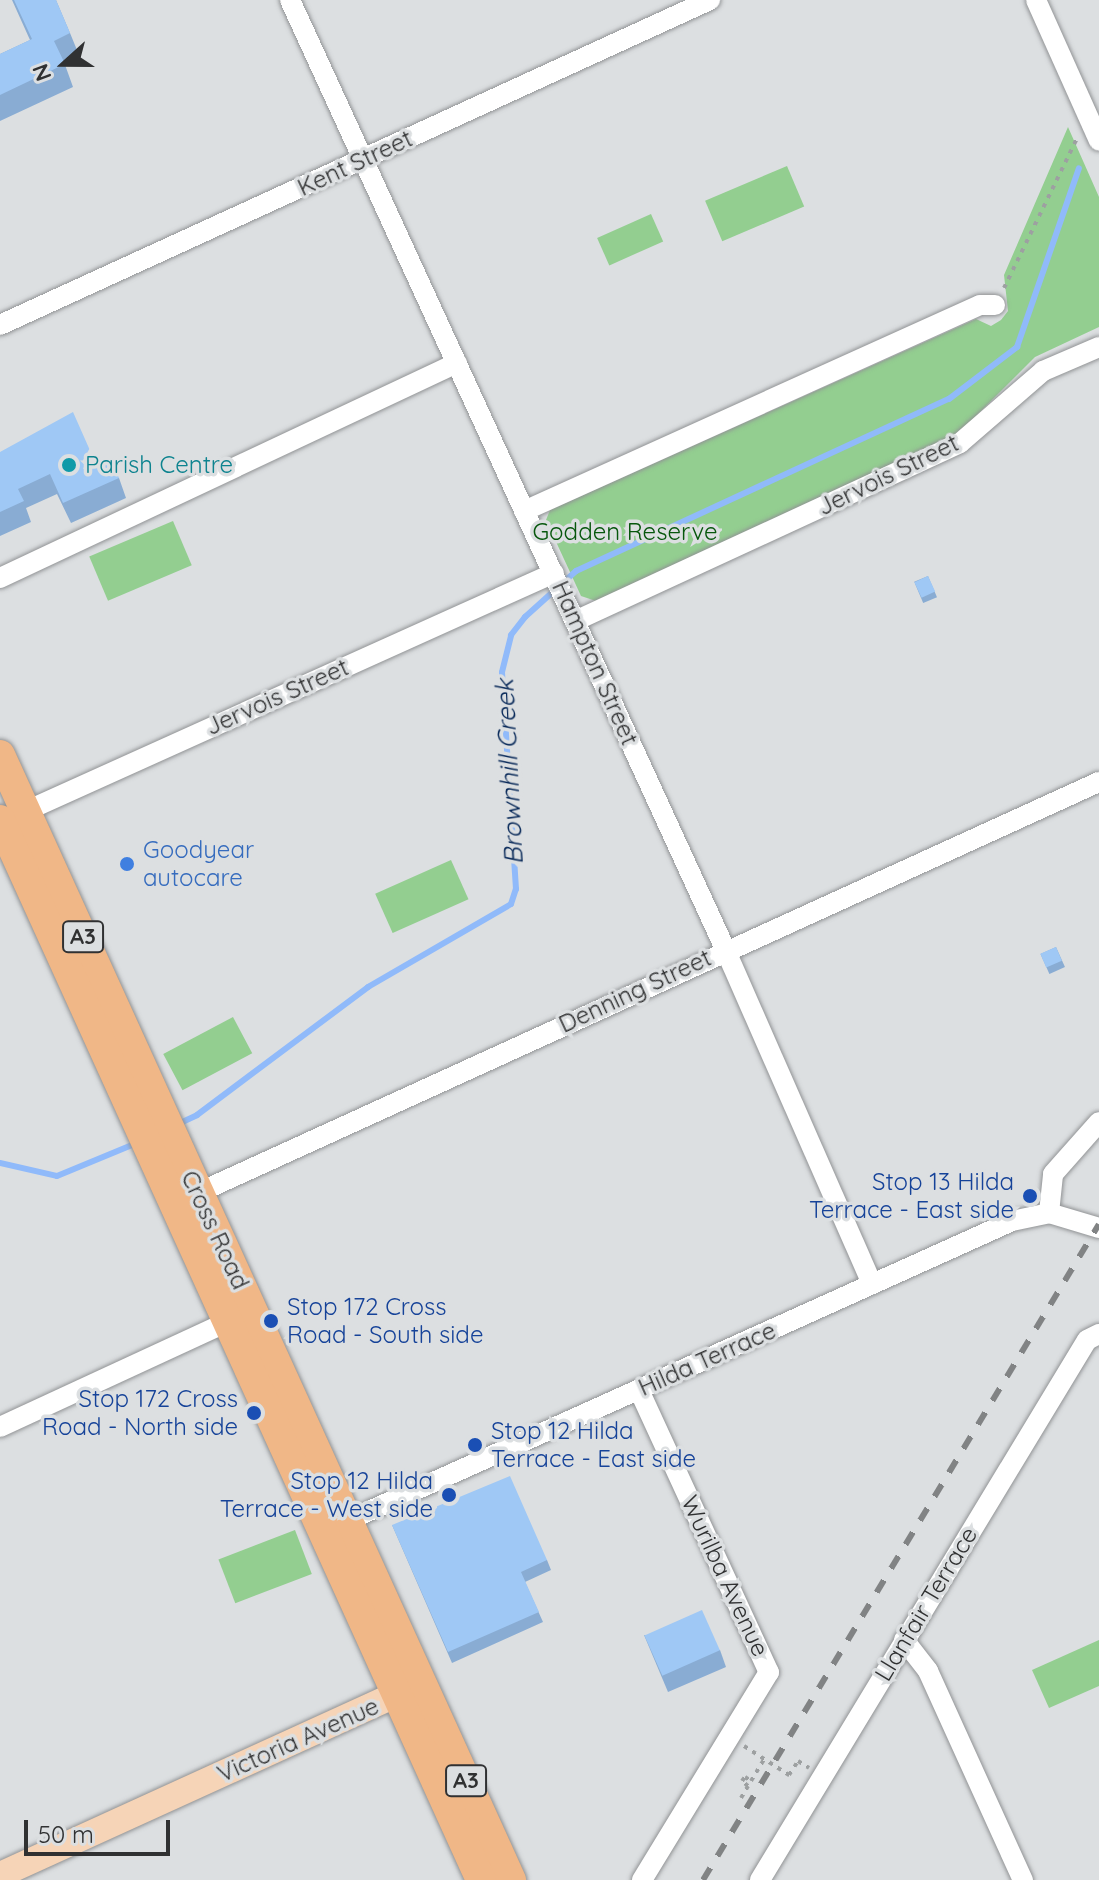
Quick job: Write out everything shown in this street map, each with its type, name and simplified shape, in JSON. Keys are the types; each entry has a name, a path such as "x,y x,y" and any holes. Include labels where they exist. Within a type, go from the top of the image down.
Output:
{"highway":[{"name":"Cross Road","path":"0,755 7,819 156,1134 409,1689 511,1880"},
{"name":"Cross Road","path":"409,1689 481,1880"}],"main road":[{"name":"Victoria Avenue","path":"8,1875 409,1689"}],"street":[{"name":"Hampton Street","path":"290,0 725,949 872,1284"},
{"name":"Kent Street","path":"0,325 710,0"},
{"path":"1036,0 1099,141"},
{"path":"524,511 980,305 995,305"},
{"name":"Jervois Street","path":"575,621 960,443 1043,371 1099,347"},
{"path":"0,578 457,363"},
{"name":"Jervois Street","path":"7,819 558,581"},
{"name":"Denning Street","path":"185,1199 725,949 1099,782"},
{"path":"1049,1213 1053,1174 1099,1122"},
{"name":"Hilda Terrace","path":"335,1526 1012,1221 1049,1213 1099,1228"},
{"path":"0,1427 240,1316"},
{"name":"Llanfair Terrace","path":"760,1880 1087,1340 1099,1334"},
{"name":"Wurilba Avenue","path":"639,1390 769,1672 642,1880"},
{"path":"904,1640 928,1671 1023,1880"}],"path":[{"path":"995,305 1087,113"},
{"path":"729,1736 789,1775 798,1761 821,1775"},
{"path":"741,1798 748,1786 742,1781 745,1777 751,1781 764,1759"}],"green space":[{"name":"Godden Reserve","path":"1068,127 1099,197 1099,327 1035,357 953,439 596,601 581,596 546,520 550,510 976,319 991,326 1001,320 1008,311 1004,275"},
{"path":"787,166 804,207 722,241 705,201"},
{"path":"651,214 663,241 609,265 597,238"},
{"path":"173,521 192,565 108,601 89,557"},
{"path":"451,860 468,899 393,933 375,894"},
{"path":"233,1017 252,1053 182,1090 163,1054"},
{"path":"295,1530 312,1574 235,1603 218,1559"},
{"path":"1099,1640 1099,1686 1049,1708 1032,1670"}],"building":[{"path":"14,0 56,0 70,33 54,41 65,64 0,95 0,54 32,39"},
{"path":"73,412 96,464 110,458 119,478 63,503 50,474 18,489 24,501 0,512 0,452"},
{"path":"928,576 935,591 922,598 914,582"},
{"path":"1056,947 1062,961 1046,967 1040,954"},
{"path":"510,1476 547,1560 521,1572 539,1612 448,1652 392,1525"},
{"path":"702,1610 720,1650 662,1676 644,1636"}],"waterway":[{"name":"Brownhill Creek","path":"176,1125 197,1115 368,987 511,904 516,889 502,672 511,635 525,617 576,571 949,399 1017,347 1079,168"},
{"name":"Brownhill Creek","path":"0,1163 57,1176 137,1143"}],"railway":[{"path":"703,1880 1099,1224"}],"place":[{"name":"Parish Centre","path":"69,465"},
{"name":"Goodyear autocare","path":"127,864"},
{"name":"Stop 13 Hilda Terrace - East side","path":"1030,1196"},
{"name":"Stop 172 Cross Road - South side","path":"271,1321"},
{"name":"Stop 172 Cross Road - North side","path":"254,1413"},
{"name":"Stop 12 Hilda Terrace - East side","path":"475,1445"},
{"name":"Stop 12 Hilda Terrace - West side","path":"449,1495"}]}
